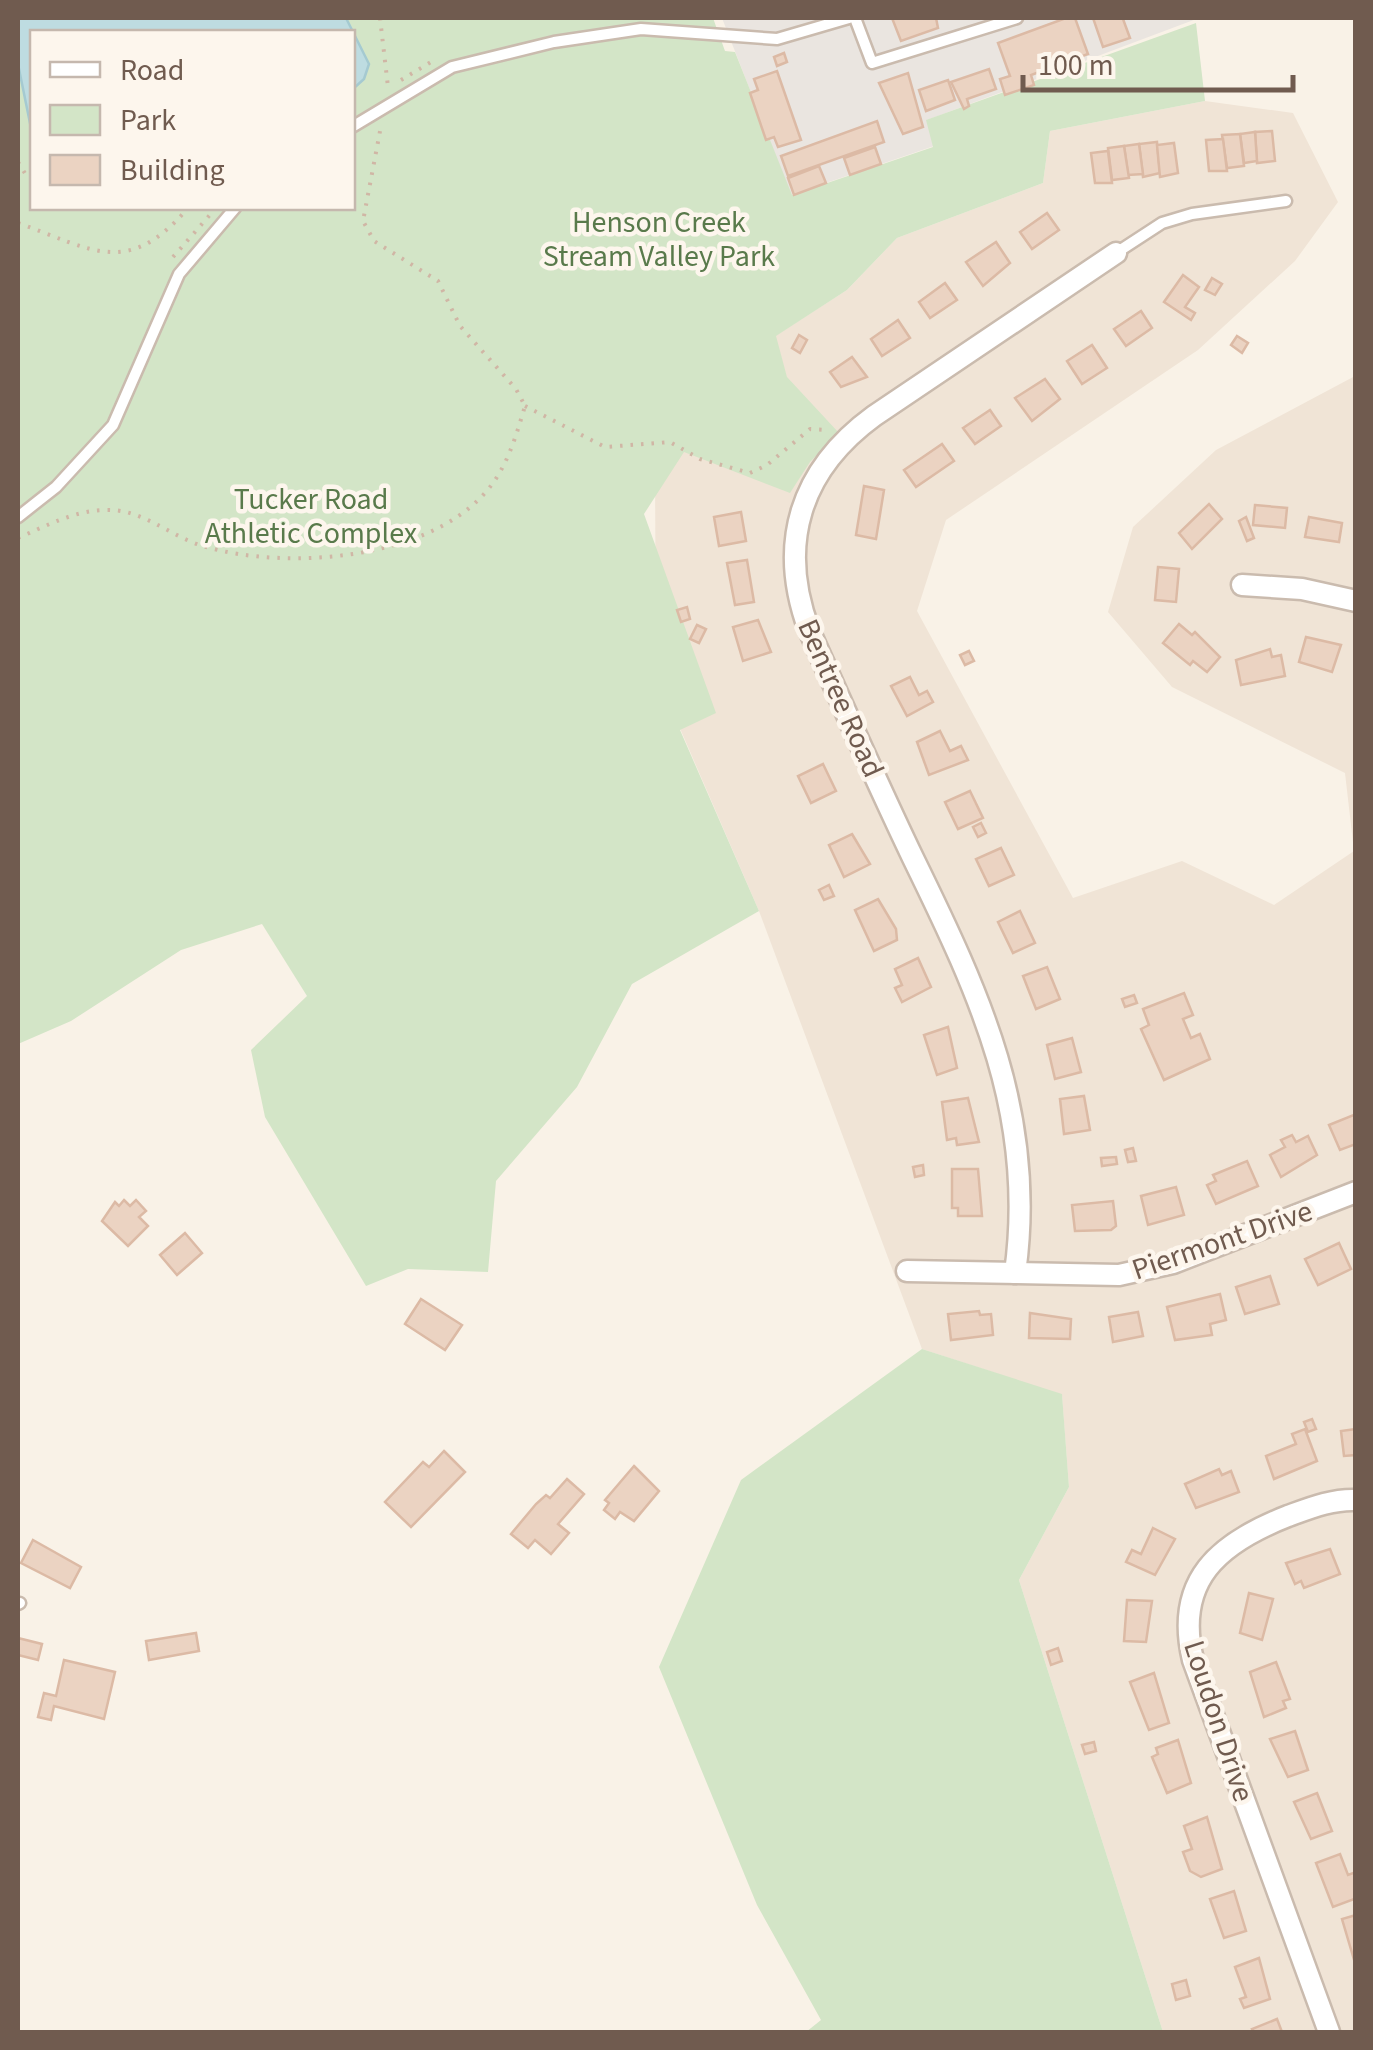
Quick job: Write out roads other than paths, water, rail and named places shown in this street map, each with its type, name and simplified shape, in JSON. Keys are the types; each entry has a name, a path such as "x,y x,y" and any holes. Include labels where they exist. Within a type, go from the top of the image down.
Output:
{"street":[{"name":"Bentree Road","path":"1015,1273 1020,1228 1016,1149 1004,1073 987,1017 823,662 794,582 800,513 819,472 840,443 1116,253"},
{"path":"1242,585 1302,589 1356,601"},
{"name":"Piermont Drive","path":"907,1271 1092,1276 1155,1267 1356,1192"},
{"name":"Loudon Drive","path":"1329,2032 1194,1660 1188,1624 1197,1585 1224,1550 1294,1514 1356,1500"}],"lane":[{"path":"355,125 452,67 554,42 641,29 777,39 852,18 872,63 1016,18"},
{"path":"1116,253 1162,223 1192,214 1286,201"},
{"path":"18,517 56,487 113,425 178,274 233,210"}],"water":[{"path":"18,18 346,18 352,30 30,30 30,123 18,64"},
{"path":"355,36 369,64 364,79 355,87"}],"park label":[{"name":"Henson Creek Stream Valley Park","path":"659,239"},
{"name":"Tucker Road Athletic Complex","path":"311,516"}]}
